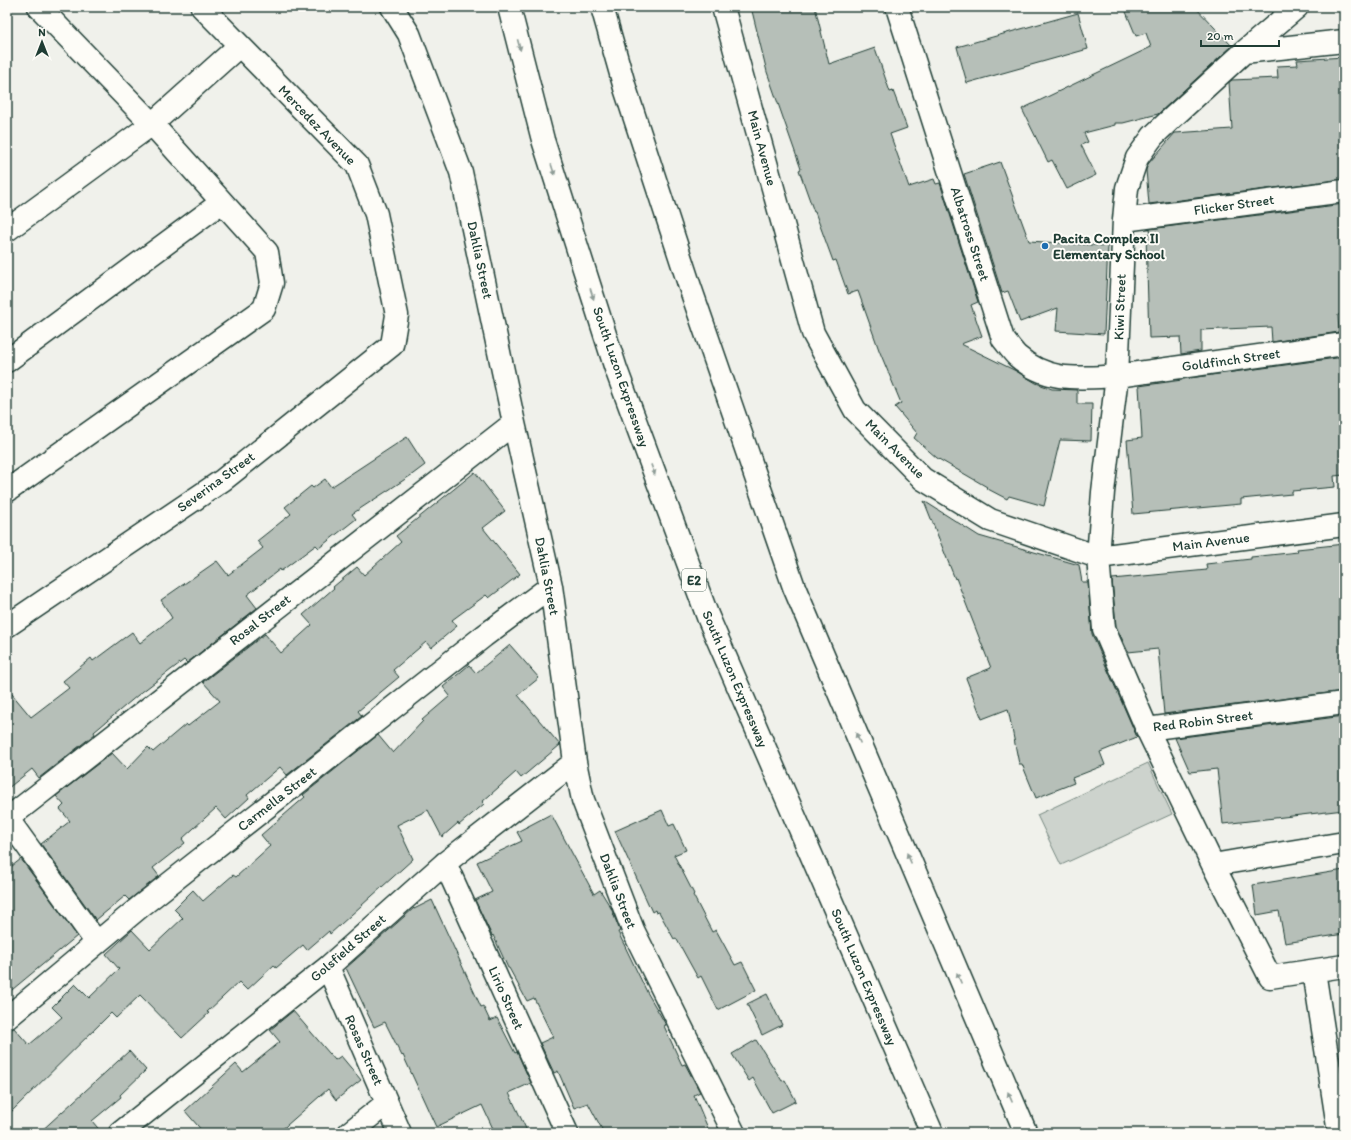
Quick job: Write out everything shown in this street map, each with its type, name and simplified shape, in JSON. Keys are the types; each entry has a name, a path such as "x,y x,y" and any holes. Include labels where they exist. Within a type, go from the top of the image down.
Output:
{"main road":[{"path":"7,491 264,310 272,283 267,252 152,124 39,7"},
{"name":"Mercedez Avenue","path":"202,7 357,164 376,214 397,315"},
{"name":"Dahlia Street","path":"392,7 409,34 461,172 514,423 551,586 575,762 583,800 633,930 734,1133"},
{"name":"South Luzon Expressway","path":"509,7 543,140 616,369 708,617 932,1133"},
{"path":"602,7 625,88 690,288 794,587 1006,1090 1026,1133"},
{"name":"Main Avenue","path":"723,7 813,333 855,410 923,479 990,520 1098,557 1344,525"},
{"name":"Albatross Street","path":"897,7 1003,339 1017,356 1036,369 1058,377 1085,378 1117,376"},
{"name":"Kiwi Street","path":"1098,557 1103,492 1117,376 1124,220 1127,188 1137,158 1153,136 1244,52 1297,7"},
{"path":"1244,52 1344,41"},
{"path":"7,230 152,124 239,46"},
{"name":"Flicker Street","path":"1124,220 1344,190"},
{"path":"7,361 222,202"},
{"name":"Severina Street","path":"7,626 236,470 392,345 397,315"},
{"name":"Goldfinch Street","path":"1117,376 1344,344"},
{"name":"Rosal Street","path":"7,818 514,423"},
{"name":"Red Robin Street","path":"1098,557 1104,629 1147,729 1344,704"},
{"name":"Carmella Street","path":"7,1018 153,896 484,636 551,586"},
{"path":"1147,729 1213,865 1270,977 1344,966"},
{"name":"Golsfield Street","path":"120,1133 328,967 445,863 575,762"},
{"path":"7,818 97,943"},
{"path":"1213,865 1344,843"},
{"name":"Lirio Street","path":"445,863 567,1133"},
{"name":"Rosas Street","path":"328,967 400,1133"},
{"path":"1314,971 1339,1097 1339,1133"},
{"path":"349,1133 387,1103"}],"shaded area":[{"path":"1148,763 1172,814 1061,865 1037,815"}],"building":[{"path":"751,7 815,7 829,64 875,48 890,92 893,91 907,128 890,134 909,187 934,179 936,184 940,183 978,302 971,305 982,336 961,344 1016,371 1036,383 1052,389 1077,390 1077,404 1092,404 1091,441 1060,440 1044,506 1009,496 1007,499 937,458 914,438 917,433 895,407 901,403 879,350 858,291 848,294 836,260 833,261 814,212 799,170 801,169 767,72"},
{"path":"1124,7 1195,7 1232,46 1158,114 1123,123 1115,123 1115,125 1084,133 1088,142 1081,145 1096,175 1067,189 1052,160 1048,162 1022,109 1151,47 1146,33 1136,36"},
{"path":"1078,13 1088,49 967,83 957,47"},
{"path":"1344,57 1344,179 1149,204 1146,170 1148,164 1175,133 1232,129 1229,82 1232,80 1278,78 1277,66 1298,65 1297,60"},
{"path":"1000,162 1029,241 1108,246 1104,334 1056,331 1058,308 1020,322 1008,291 1002,293 964,174"},
{"path":"1344,204 1344,314 1338,315 1339,332 1272,342 1271,327 1201,330 1201,351 1181,354 1180,337 1149,338 1146,234 1151,234 1150,229"},
{"path":"1344,357 1344,475 1334,476 1335,487 1292,491 1292,494 1241,499 1241,504 1133,514 1127,440 1142,438 1139,386"},
{"path":"407,437 425,465 352,514 356,519 319,548 316,545 281,571 280,569 247,595 257,608 187,663 184,660 138,695 94,732 95,734 39,778 32,769 7,789 7,688 31,717 69,688 63,681 91,658 93,661 132,632 140,643 172,618 161,600 217,561 228,575 263,548 257,541 291,514 285,507 311,486 313,488 325,479 331,487"},
{"path":"475,472 505,511 483,528 520,574 489,598 486,595 452,620 457,626 431,648 426,642 393,670 399,677 358,711 362,716 287,775 280,767 247,795 249,798 226,819 216,808 182,839 185,843 153,868 159,876 129,900 125,896 96,920 41,844 70,821 60,809 64,805 56,796 112,753 127,769 148,747 153,752 186,724 188,726 220,701 203,682 265,634 281,653 312,625 303,615 334,588 333,587 357,567 364,575 401,542 396,536"},
{"path":"924,501 979,536 1079,565 1082,582 1088,582 1092,634 1137,737 1100,752 1105,765 1072,778 1074,783 1036,798 1022,764 1019,764 1008,709 982,719 966,678 991,668"},
{"path":"1344,544 1344,691 1164,714 1158,649 1128,652 1116,626 1112,579 1207,570 1206,564 1298,552 1297,549"},
{"path":"510,645 539,678 518,695 560,745 521,778 516,772 482,802 484,804 442,837 428,810 397,825 413,859 330,934 329,931 307,950 303,945 276,968 274,965 247,990 239,982 182,1038 140,995 116,1018 111,1013 7,1116 7,1030 14,1028 29,1045 62,1017 52,1007 75,984 89,998 119,969 106,954 132,930 150,949 183,918 174,909 193,890 203,901 233,875 236,877 270,846 261,835 305,797 303,795 378,735 393,753 423,721 422,720 450,696 443,687 469,665 476,673"},
{"path":"1344,716 1344,810 1223,824 1217,769 1190,772 1175,738"},
{"path":"662,810 669,826 674,824 686,850 674,855 712,932 716,930 735,965 742,962 756,990 718,1010 701,976 698,978 676,938 674,939 659,912 656,913 655,910 652,912 615,831"},
{"path":"551,814 594,894 600,890 611,908 620,931 618,932 647,992 666,1025 664,1026 682,1065 685,1064 700,1092 694,1095 710,1133 604,1133 588,1103 574,1108 558,1071 554,1073 540,1043 553,1037 534,998 527,1001 508,968 475,900 492,892 477,862 522,841 517,832"},
{"path":"21,859 77,936 7,994 7,870"},
{"path":"1344,870 1344,934 1285,943 1279,911 1257,915 1253,885"},
{"path":"432,900 481,1007 483,1006 490,1021 497,1018 515,1053 517,1052 531,1083 509,1093 528,1133 495,1133 482,1105 436,1127 403,1055 402,1056 385,1022 374,1027 346,968 414,908"},
{"path":"767,994 782,1025 762,1035 747,1004"},
{"path":"293,1011 335,1060 341,1056 361,1080 336,1100 328,1089 278,1133 204,1133 185,1111 236,1064 243,1072 280,1042 270,1030"},
{"path":"756,1040 782,1081 785,1080 796,1101 772,1113 753,1078 749,1081 732,1054"},
{"path":"129,1051 146,1070 120,1095 121,1097 92,1121 102,1133 39,1133"}],"place":[{"name":"Pacita Complex II Elementary School","path":"1045,246"}]}
